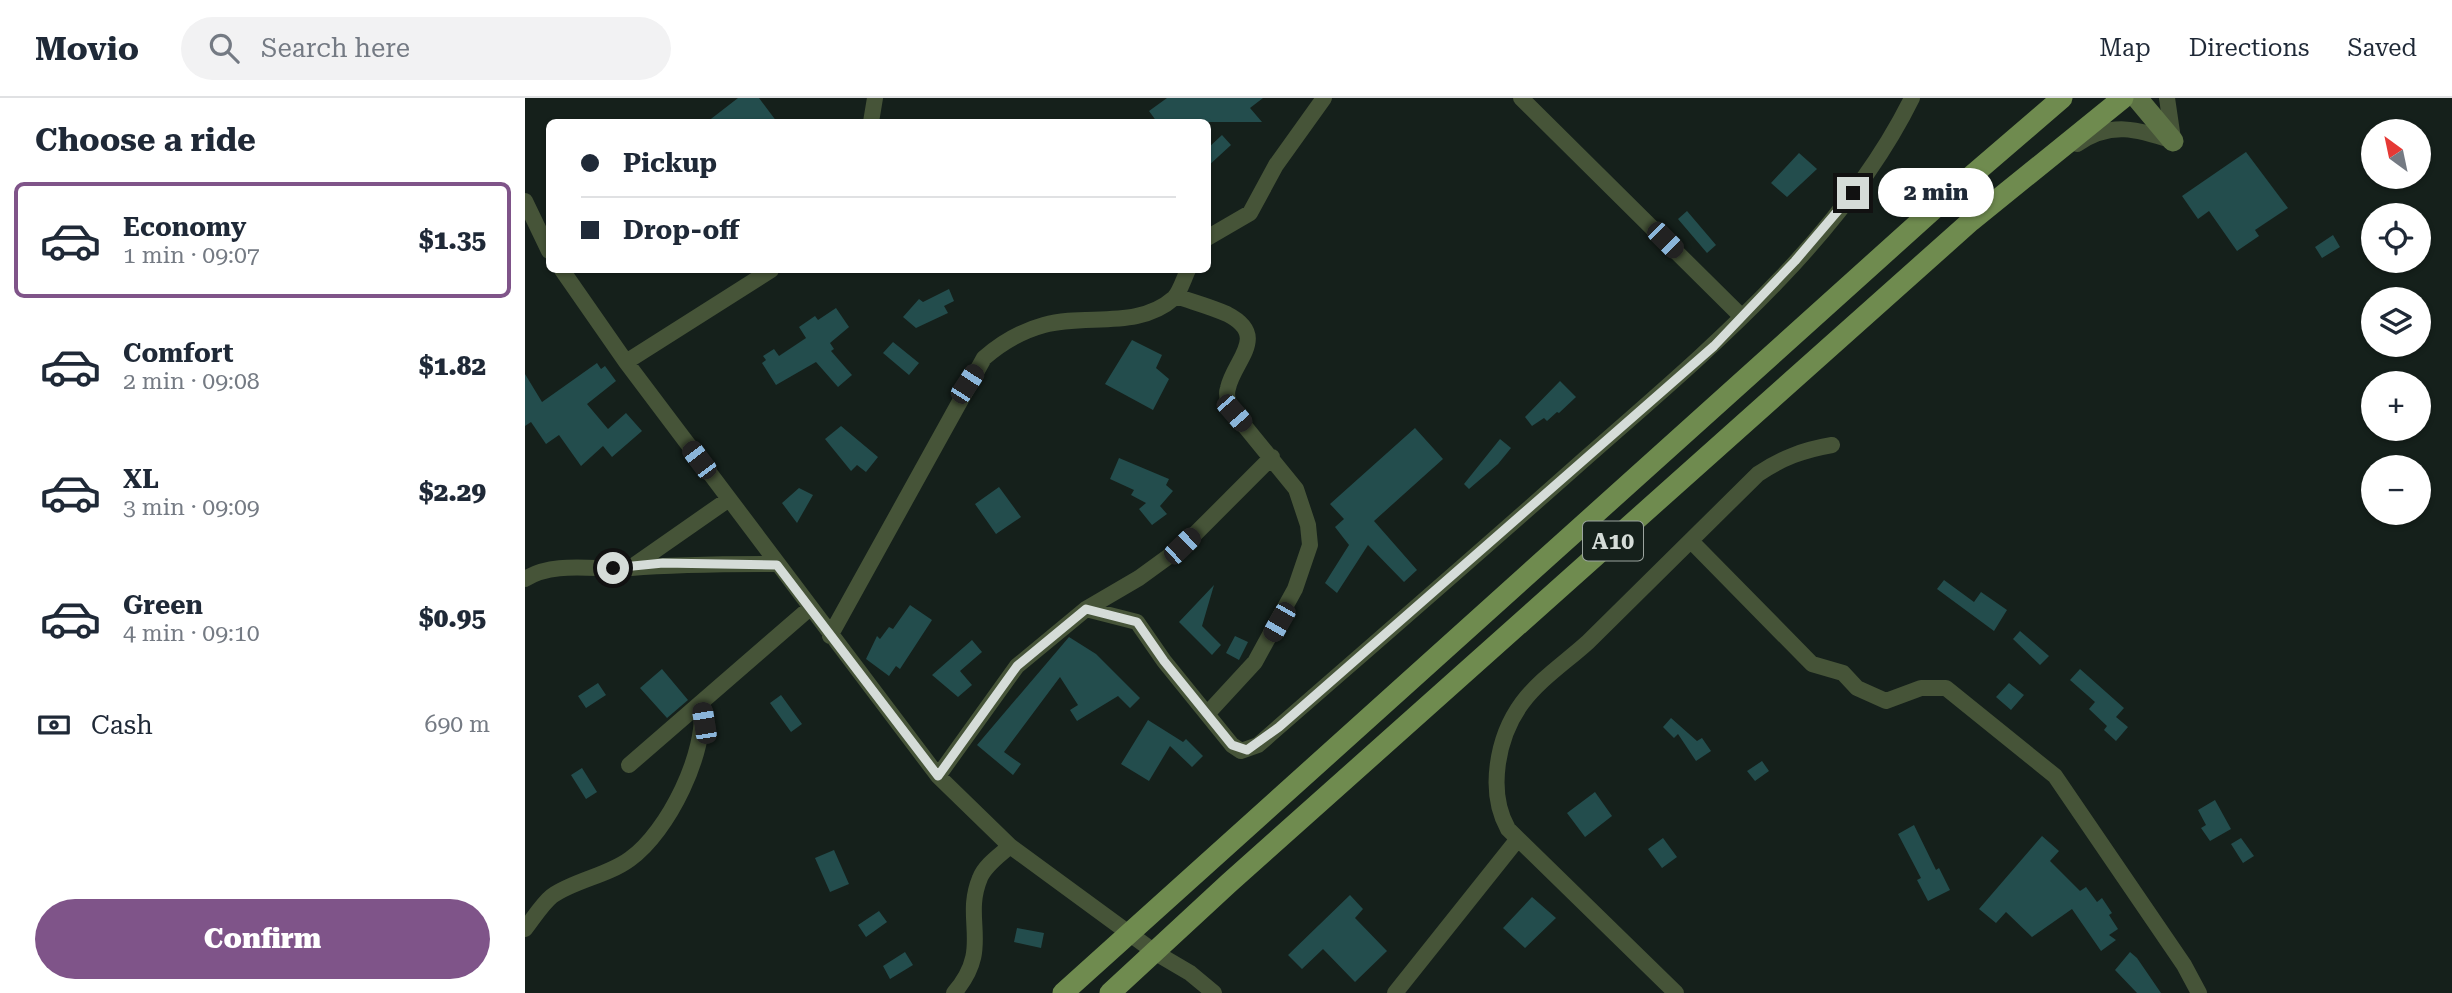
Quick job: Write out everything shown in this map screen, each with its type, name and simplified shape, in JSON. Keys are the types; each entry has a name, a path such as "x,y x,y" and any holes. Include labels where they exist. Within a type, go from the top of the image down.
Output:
{"main road":[{"path":"2035,120 2046,98"},
{"name":"A10","path":"1063,993 2062,98"},
{"name":"A10","path":"1110,993 1249,865 1989,207 2123,98"}],"street":[{"path":"871,119 875,98"},
{"path":"1211,235 1250,213 1276,165 1324,98"},
{"path":"1521,98 1741,316"},
{"path":"1086,609 1137,622 1236,748 1247,750 1258,745 1714,346 1837,215 1877,160 1912,98"},
{"path":"2137,98 2173,141"},
{"path":"2167,98 2173,141"},
{"path":"1989,207 2090,135 2115,127 2133,128 2173,141"},
{"path":"525,201 546,245"},
{"path":"564,273 626,362 938,776 1010,846 1156,953 1190,972 1214,993"},
{"path":"626,362 766,273"},
{"path":"830,636 984,358 1001,343 1044,325 1117,319 1160,307 1176,296 1187,273"},
{"path":"1176,296 1227,314 1242,324 1248,335 1246,356 1231,378 1227,390 1228,401 1234,413 1288,477 1301,501 1310,545 1306,564 1255,662 1207,714"},
{"path":"1676,993 1517,840 1503,819 1497,798 1503,741 1521,704 1758,474 1782,458 1804,450 1832,445"},
{"path":"938,776 1017,666 1086,609 1139,578 1182,546 1272,457"},
{"path":"631,568 729,499"},
{"path":"1691,541 1812,664 1843,673 1857,688 1886,701 1921,688 1946,688 2055,776 2184,965 2199,993"},
{"path":"525,579 549,569 631,568 663,563 777,565"},
{"path":"629,765 810,608"},
{"path":"525,929 552,897 628,861 647,842 683,785 698,753 704,723 701,705"},
{"path":"1395,993 1517,840"},
{"path":"954,993 966,979 975,958 975,899 980,876 1010,846"}],"building":[{"path":"738,98 759,98 775,119 711,119"},
{"path":"1167,98 1263,98 1250,108 1262,122 1155,119 1149,111"},
{"path":"1222,135 1231,145 1211,163 1211,145"},
{"path":"2246,152 2288,208 2255,230 2259,236 2237,251 2209,211 2198,219 2182,196"},
{"path":"1799,153 1817,169 1787,197 1771,183"},
{"path":"1687,211 1716,245 1707,253 1678,219"},
{"path":"2333,235 2340,247 2322,258 2315,247"},
{"path":"949,289 954,301 944,306 948,313 916,328 903,317 919,299 923,302"},
{"path":"836,308 849,327 830,343 834,349 831,351 852,375 838,387 816,362 776,385 762,363 766,360 763,356 774,349 779,356 806,338 799,327 815,316 818,320"},
{"path":"1132,340 1162,355 1156,368 1169,379 1153,410 1105,384"},
{"path":"893,342 919,363 909,375 883,353"},
{"path":"597,363 601,369 605,366 616,381 587,404 608,429 626,413 642,431 612,457 603,446 581,466 559,435 546,444 531,422 525,426 525,374 542,402"},
{"path":"1560,381 1576,397 1547,421 1544,418 1532,426 1525,417"},
{"path":"841,426 878,457 866,472 857,465 851,471 825,439"},
{"path":"1415,428 1443,459 1374,521 1417,570 1404,582 1368,545 1337,593 1325,583 1349,545 1335,527 1344,519 1330,504"},
{"path":"1500,439 1511,448 1498,464 1469,489 1464,484"},
{"path":"1119,458 1169,479 1166,485 1173,491 1160,506 1167,514 1152,525 1139,509 1146,503 1131,495 1134,490 1110,479"},
{"path":"999,487 1021,517 996,534 975,504"},
{"path":"799,488 813,495 797,523 782,503"},
{"path":"1944,580 1974,602 1981,592 2007,610 1994,631 1937,589"},
{"path":"1214,585 1202,626 1221,645 1212,655 1179,622"},
{"path":"910,605 932,620 900,669 896,666 889,676 866,659 877,636 880,639 889,627 893,629"},
{"path":"2020,631 2049,656 2040,665 2013,639"},
{"path":"1235,636 1248,642 1239,660 1226,653"},
{"path":"1069,637 1096,654 1140,698 1130,708 1118,696 1077,721 1070,710 1078,705 1060,677 1004,752 1021,764 1013,775 977,745"},
{"path":"972,640 982,652 960,671 972,685 958,697 932,675"},
{"path":"662,669 688,700 667,718 640,688"},
{"path":"2080,669 2124,708 2116,717 2128,727 2116,741 2104,730 2107,726 2089,709 2095,702 2070,680"},
{"path":"598,683 606,695 586,708 578,696"},
{"path":"2009,683 2024,695 2011,710 1996,697"},
{"path":"781,695 802,724 791,732 770,703"},
{"path":"1671,718 1697,741 1702,738 1711,751 1696,761 1678,734 1674,738 1663,727"},
{"path":"1148,720 1183,742 1186,739 1203,756 1192,767 1170,746 1149,781 1121,764"},
{"path":"1762,761 1769,771 1755,781 1747,771"},
{"path":"582,768 597,792 586,799 571,775"},
{"path":"1595,792 1612,816 1585,837 1567,813"},
{"path":"2215,800 2231,829 2210,841 2201,828 2206,825 2198,810"},
{"path":"1914,825 1936,870 1939,868 1950,890 1928,901 1917,880 1921,878 1898,834"},
{"path":"2042,836 2059,851 2050,861 2080,891 2086,887 2097,902 2102,898 2112,913 2109,915 2118,929 2109,935 2116,940 2101,951 2072,909 2032,937 2006,912 1996,923 1979,909"},
{"path":"1663,838 1677,857 1662,868 1648,849"},
{"path":"2241,838 2254,856 2243,863 2231,844"},
{"path":"834,850 849,884 830,892 815,858"},
{"path":"1350,895 1363,909 1355,918 1387,951 1355,982 1323,949 1302,969 1288,955"},
{"path":"1532,897 1556,918 1525,948 1503,928"},
{"path":"879,911 887,922 866,937 858,925"},
{"path":"1017,928 1044,933 1041,948 1014,942"},
{"path":"905,952 913,965 890,979 883,966"},
{"path":"2130,952 2161,993 2137,993 2115,970"}],"route":[{"path":"613,568 663,563 777,565 938,776 1000,686 1017,666 1086,609 1125,616 1145,629 1164,661 1232,745 1241,751 1247,750 1258,745 1279,727 1714,346 1837,215 1853,193"}]}
